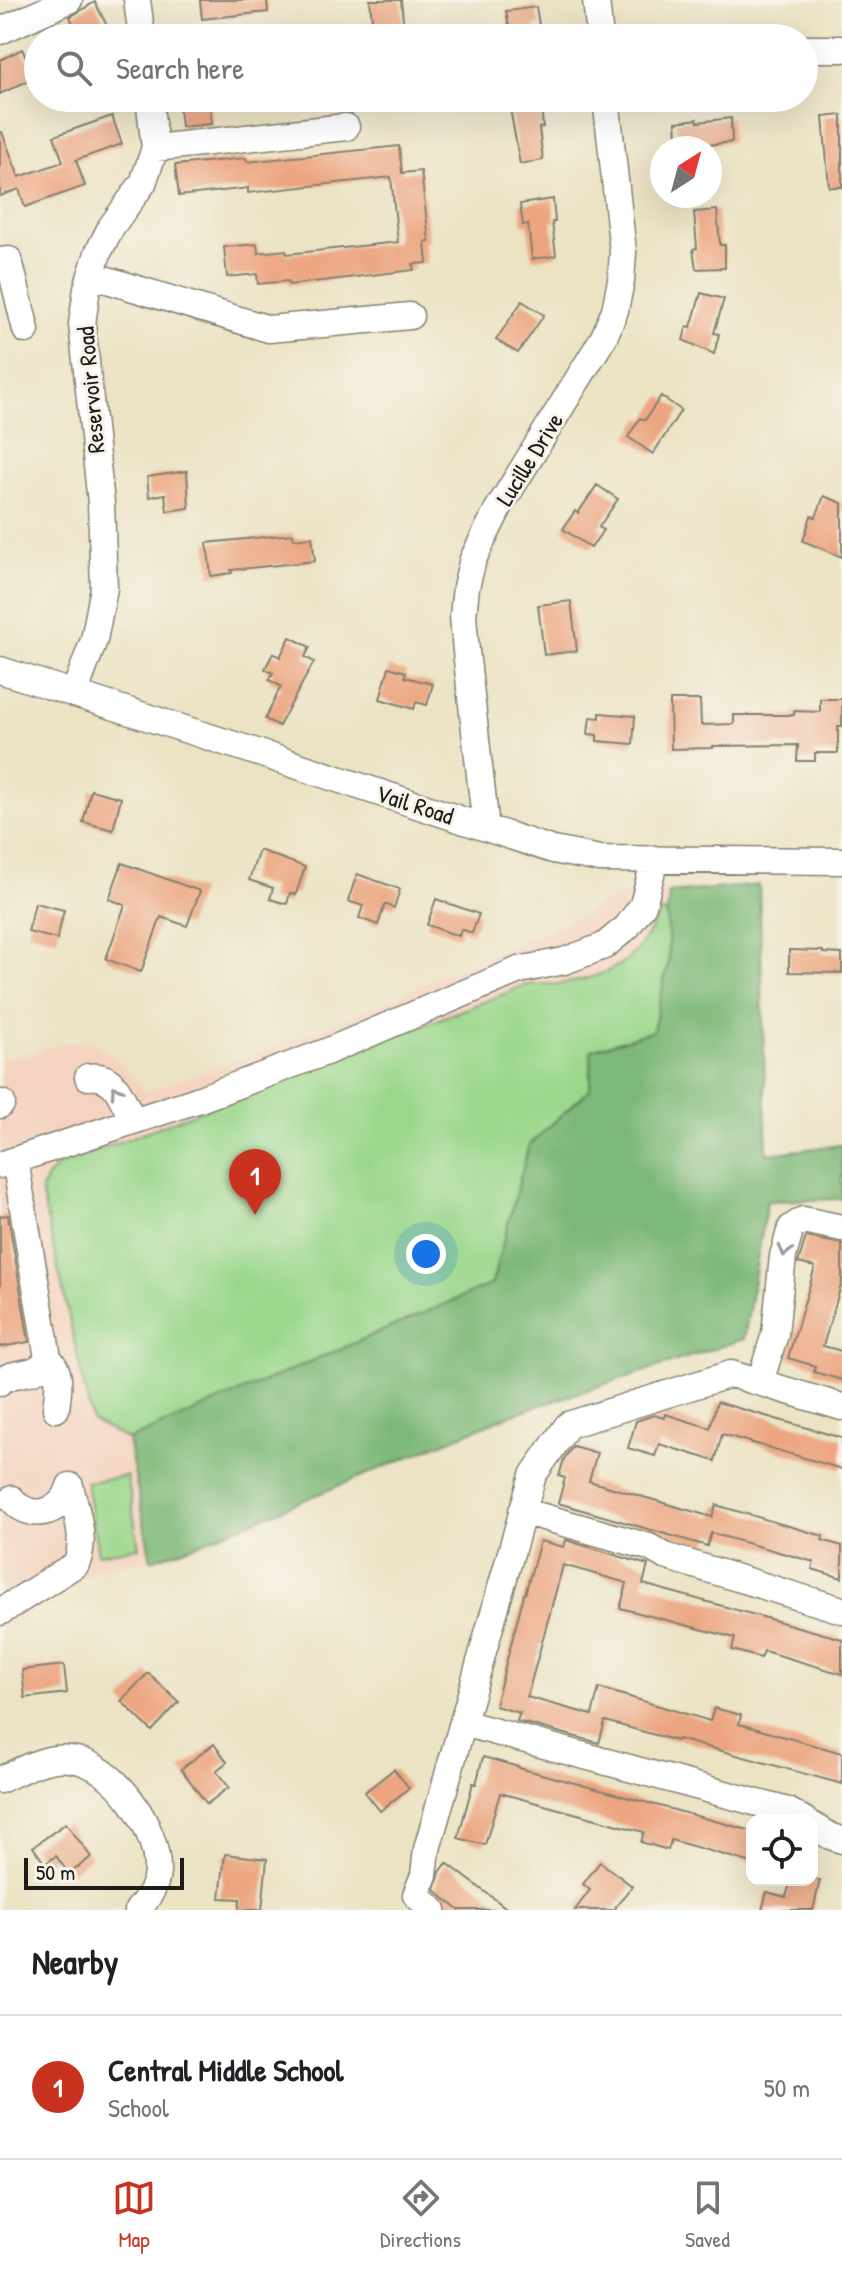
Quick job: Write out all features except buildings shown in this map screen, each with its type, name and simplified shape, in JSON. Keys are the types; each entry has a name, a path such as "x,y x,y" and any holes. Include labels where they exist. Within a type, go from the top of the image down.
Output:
{"street":[{"path":"0,31 69,0"},
{"path":"137,0 140,24"},
{"path":"596,0 599,24"},
{"path":"818,49 842,49"},
{"name":"Reservoir Road","path":"74,694 94,640 104,588 101,503 82,324 98,253 111,227 143,183 155,148 151,112"},
{"name":"Lucille Drive","path":"486,828 463,616 466,587 473,559 498,509 590,362 615,310 623,252 608,112"},
{"path":"155,148 346,127"},
{"path":"0,261 9,260 26,330"},
{"path":"91,275 269,329 410,316"},
{"name":"Vail Road","path":"0,670 553,850 600,859 842,861"},
{"path":"56,1409 59,1383 56,1367 48,1358 8,1163 326,1052 519,970 564,961 604,946 627,927 643,905 655,859"},
{"path":"88,1077 100,1076 110,1080 133,1121"},
{"path":"760,1382 775,1334 783,1256 791,1228 803,1220 842,1228"},
{"path":"0,1382 5,1377 34,1372 43,1367 48,1358"},
{"path":"433,1910 416,1895 424,1875 427,1849 533,1475 568,1425 731,1374 842,1407"},
{"path":"0,1612 76,1564 81,1553 80,1527 70,1486 68,1496 62,1503 38,1513 18,1507 12,1499"},
{"path":"522,1511 649,1547 665,1556 842,1610"},
{"path":"463,1723 793,1814"},
{"path":"0,1780 58,1758 73,1759 100,1769 122,1789 147,1828 156,1864 157,1875 152,1892 138,1910"},
{"path":"818,1829 842,1840"}],"shaded area":[{"path":"623,893 669,893 669,959 128,1440 151,1560 100,1567 12,1624 0,1626 0,1061 72,1041 93,1043 118,1059 145,1092 340,1021 581,915"}],"green space":[{"path":"759,885 767,1154 842,1145 842,1199 767,1201 744,1339 510,1415 195,1545 151,1560 128,1440 492,1284 529,1145 590,1089 591,1050 653,1031 669,959 669,893"},
{"path":"660,911 667,914 669,959 653,1032 591,1050 590,1089 529,1145 492,1284 128,1440 92,1421 41,1191 47,1177 57,1166 521,986 567,983 608,971 637,949"},
{"path":"127,1476 139,1547 98,1554 86,1482"}],"place":[{"name":"Central Middle School","path":"255,1215"}]}
